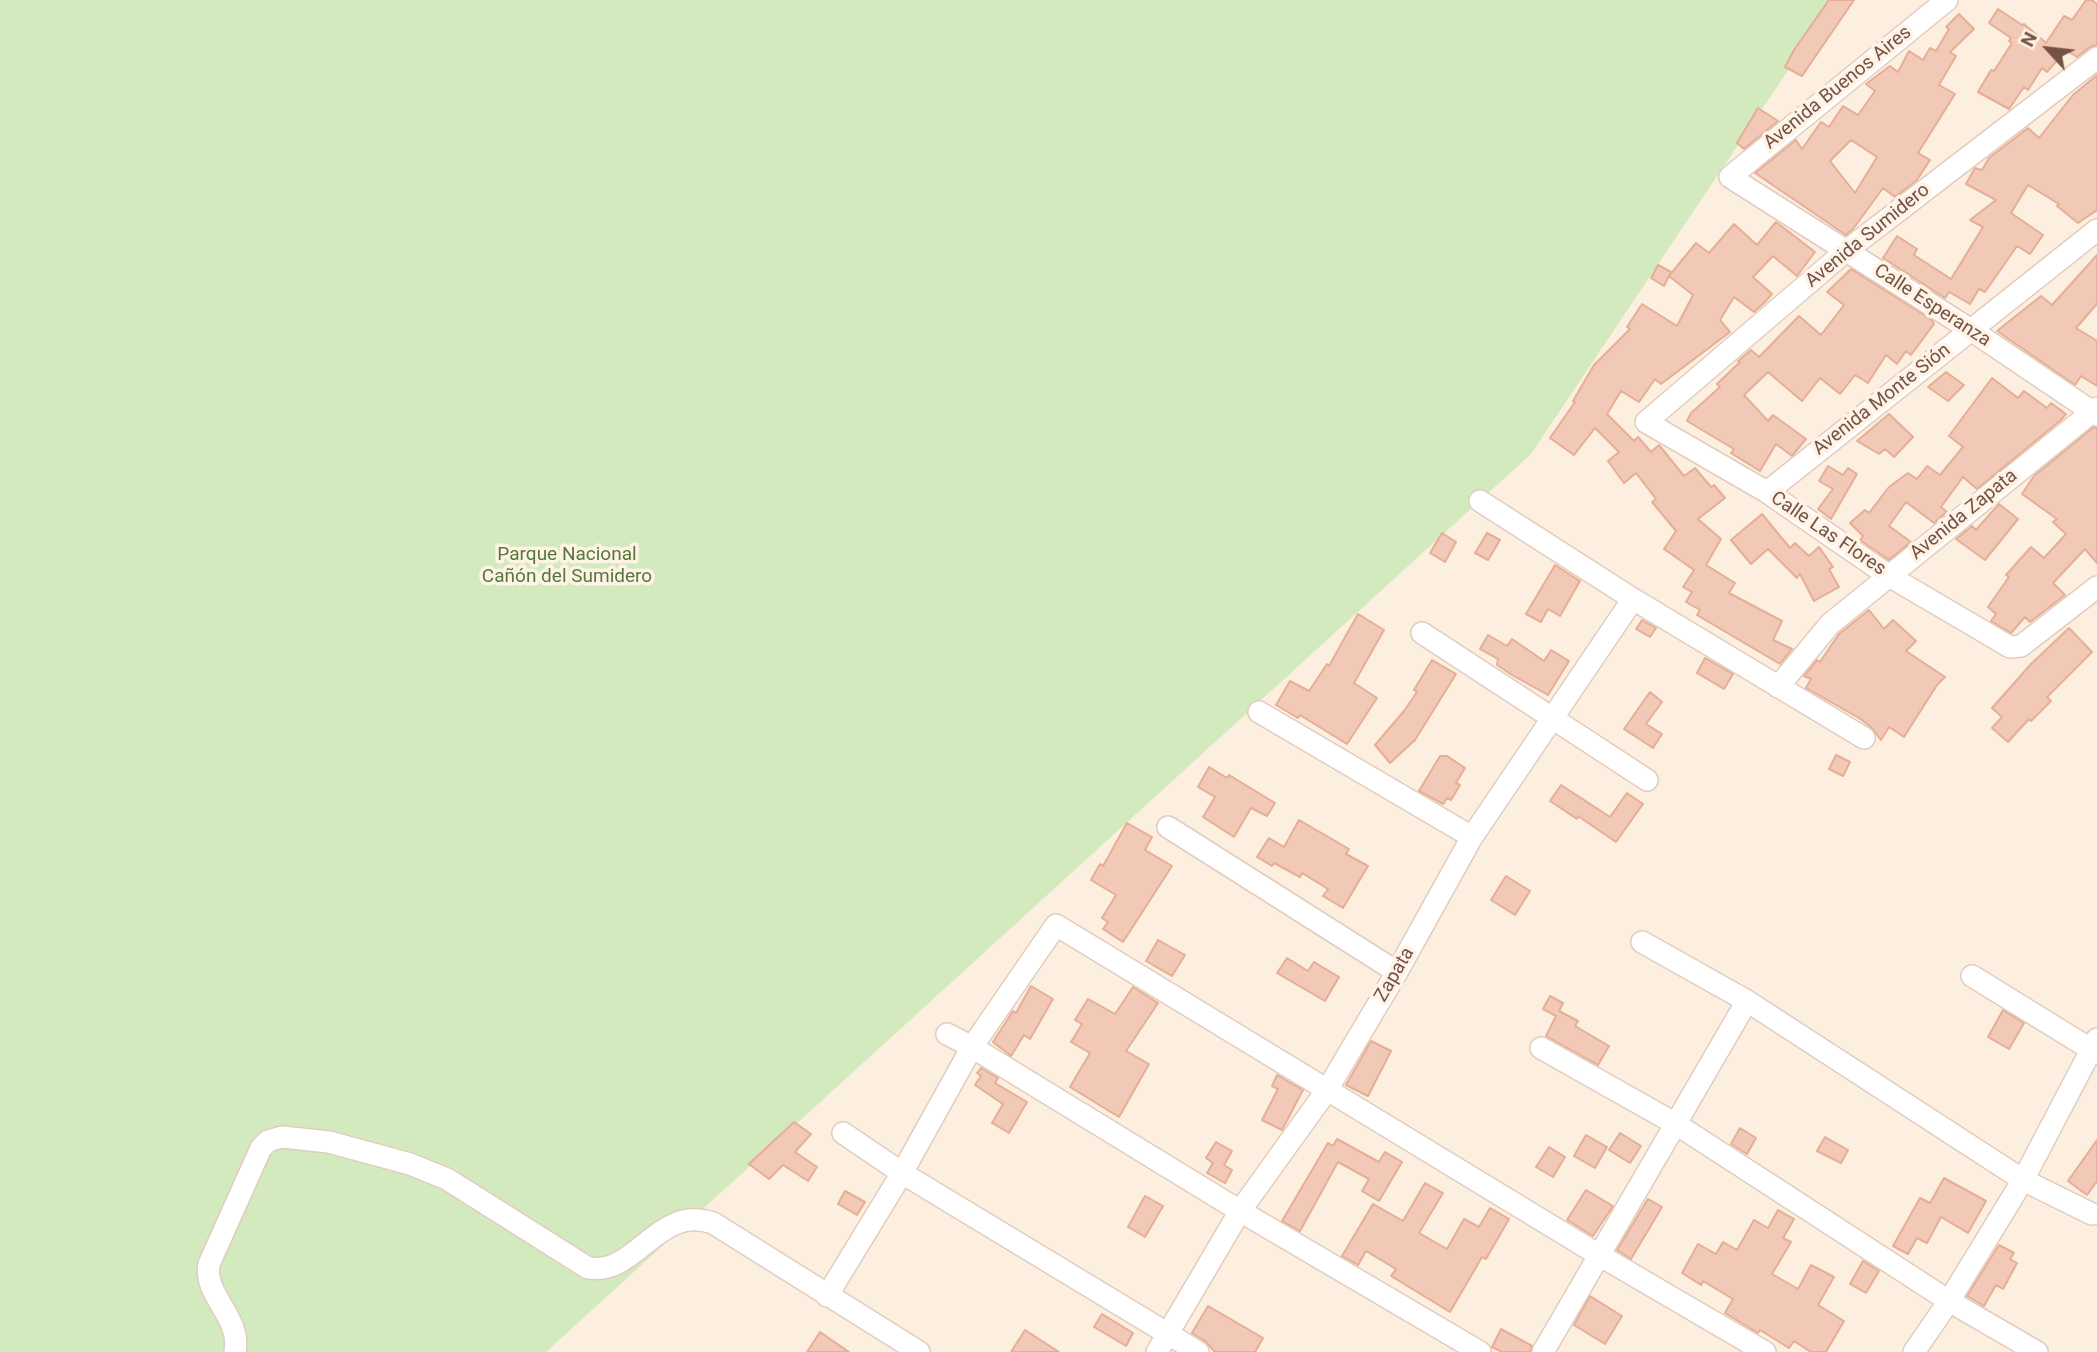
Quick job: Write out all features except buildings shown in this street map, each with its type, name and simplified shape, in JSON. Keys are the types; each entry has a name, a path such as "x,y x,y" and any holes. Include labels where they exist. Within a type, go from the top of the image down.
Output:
{"street":[{"name":"Avenida Buenos Aires","path":"1730,177 1947,0"},
{"name":"Avenida Sumidero","path":"1646,422 1846,251 2097,58"},
{"name":"Calle Esperanza","path":"1730,177 2095,412"},
{"name":"Avenida Monte Sión","path":"1767,492 2097,230"},
{"name":"Avenida Zapata","path":"1778,687 1830,624 2095,412"},
{"name":"Calle Las Flores","path":"1646,422 1767,492 1889,576 2010,648 2021,646 2097,587"},
{"path":"1480,501 1633,598 1864,738"},
{"name":"Zapata","path":"1162,1343 1240,1211 1327,1090 1472,837 1633,598"},
{"path":"1422,633 1647,780"},
{"path":"1259,712 1472,837"},
{"path":"1168,827 1397,972"},
{"path":"827,1296 902,1173 972,1047 1056,925 1599,1255 1765,1352"},
{"path":"1642,942 1747,1001 2023,1180 2092,1214"},
{"path":"1914,1352 1949,1301 2023,1180 2095,1047 1972,976"},
{"path":"1542,1352 1747,1001"},
{"path":"947,1034 1480,1352"},
{"path":"1541,1048 1676,1124 1949,1301 2037,1352"},
{"path":"843,1133 1162,1343 1198,1352"},
{"path":"235,1352 237,1343 231,1319 209,1281 209,1264 261,1148 268,1141 282,1137 329,1142 410,1164 447,1178 587,1268 607,1268 670,1225 684,1219 700,1219 713,1223 919,1352"}],"green space":[{"name":"Parque Nacional Cañón del Sumidero","path":"0,0 1835,0 1531,454 546,1352 0,1352"}]}
